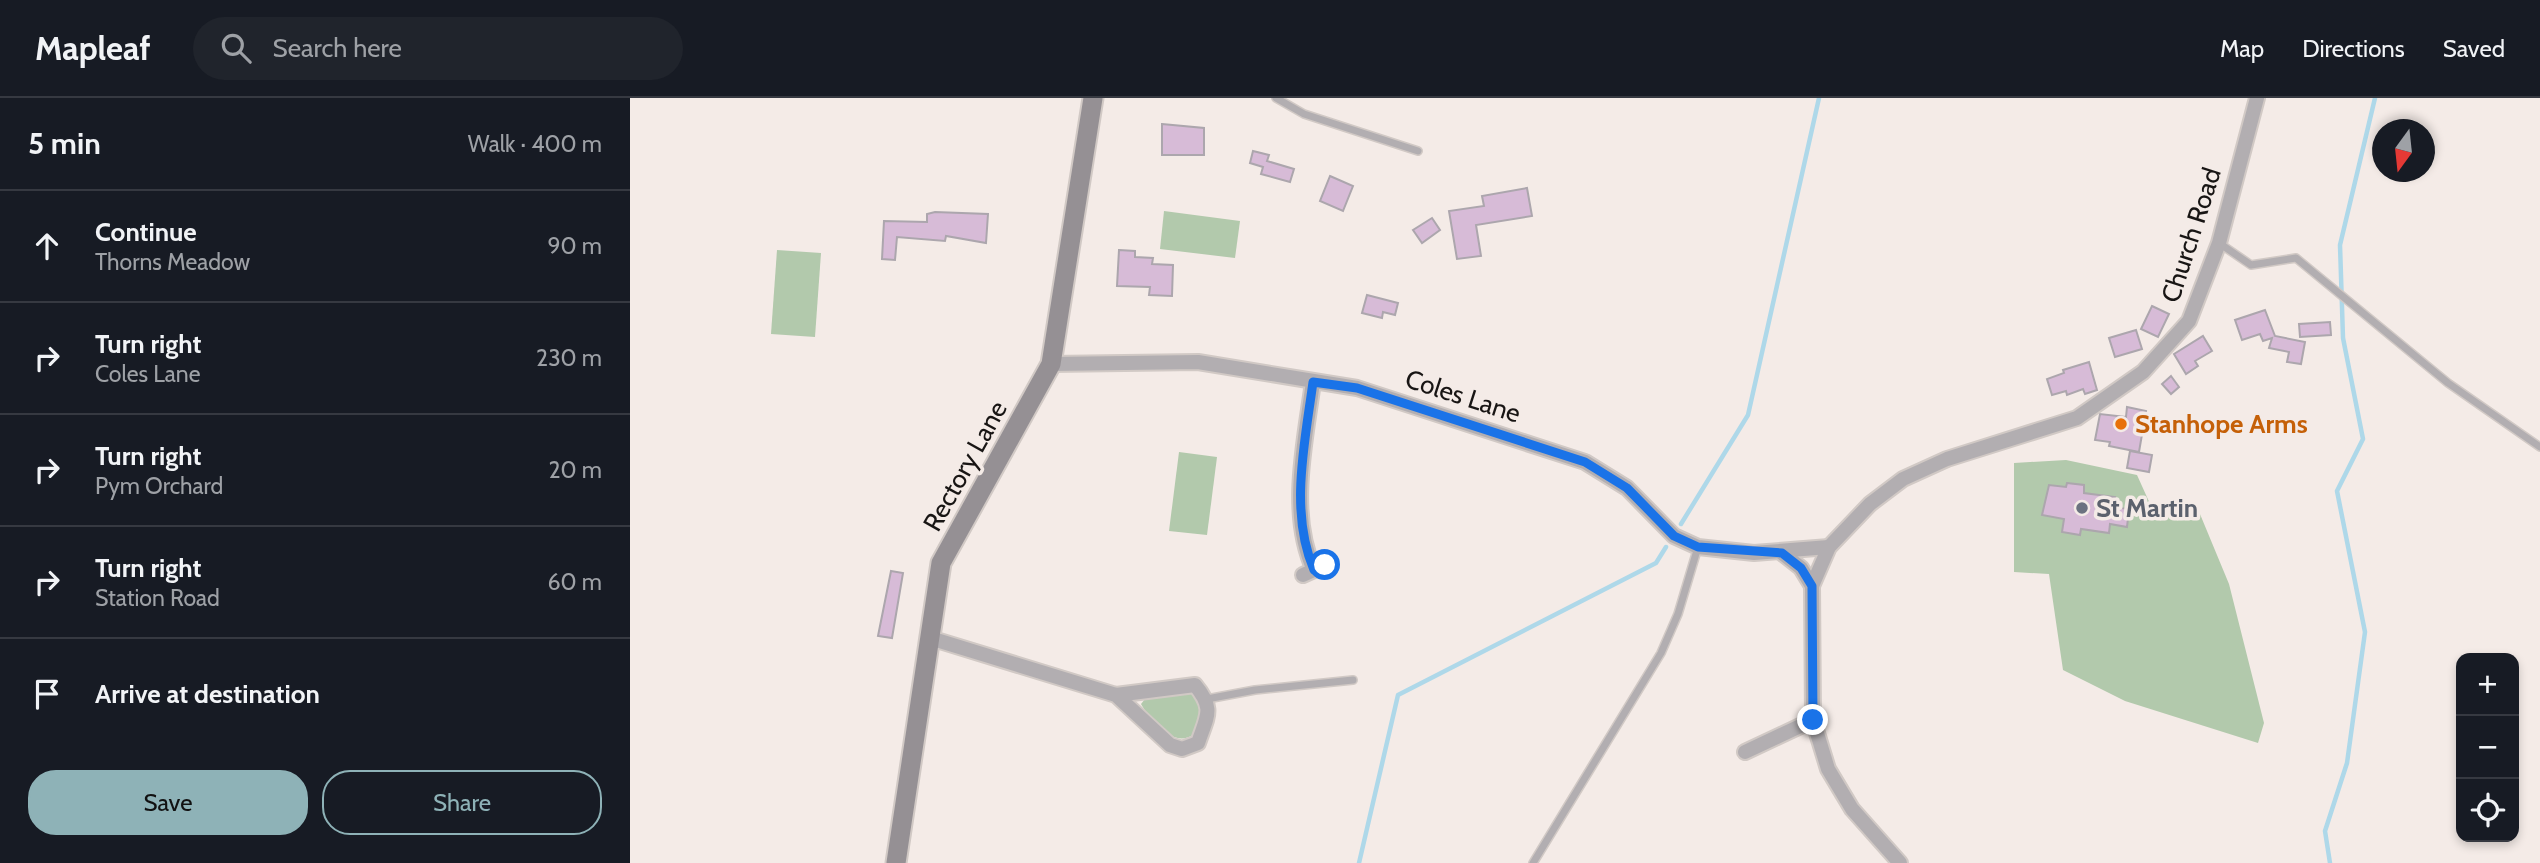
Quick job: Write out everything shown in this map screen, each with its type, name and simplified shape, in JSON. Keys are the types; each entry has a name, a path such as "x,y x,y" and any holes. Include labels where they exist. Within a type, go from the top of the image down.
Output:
{"street":[{"name":"Rectory Lane","path":"896,863 941,563 1051,364 1093,98"},
{"name":"Church Road","path":"1829,547 1870,504 1903,479 1947,459 2077,418 2143,372 2189,321 2219,243 2257,98"},
{"name":"Coles Lane","path":"1051,364 1198,362 1357,388 1585,462 1627,488 1674,536 1698,547 1782,553 1829,547"},
{"path":"1313,382 1303,459 1301,523 1314,570"},
{"path":"1829,547 1812,586 1813,720 1828,769 1852,809 1900,863"},
{"path":"1782,553 1801,568 1812,586"},
{"path":"930,638 1116,695 1195,685 1207,699 1209,709 1198,743 1182,749 1170,745 1116,695"},
{"path":"1745,752 1813,720"}],"lane":[{"path":"1276,98 1304,114 1419,151"},
{"path":"2219,243 2251,265 2297,258 2448,383 2540,447"},
{"path":"1533,863 1661,653 1678,614 1698,547"},
{"path":"1207,699 1255,690 1353,681"}],"green space":[{"path":"1164,211 1240,221 1235,258 1160,249"},
{"path":"777,250 821,253 815,337 771,334"},
{"path":"1179,452 1217,457 1207,535 1169,531"},
{"path":"2066,460 2137,475 2151,506 2195,502 2229,584 2264,723 2258,743 2125,701 2063,670 2049,574 2014,572 2014,463"},
{"path":"1184,692 1199,696 1202,714 1193,735 1178,738 1163,731 1141,704 1145,699"}],"building":[{"path":"1162,124 1204,128 1204,155 1162,155"},
{"path":"1253,151 1269,155 1267,161 1294,169 1290,182 1261,174 1263,167 1250,163"},
{"path":"1330,176 1353,186 1343,211 1320,201"},
{"path":"1527,188 1532,216 1476,225 1481,256 1457,259 1449,211 1484,206 1482,196"},
{"path":"927,214 988,214 986,243 946,236 945,241 897,237 895,260 882,259 884,221 927,222"},
{"path":"1432,218 1440,230 1422,243 1413,230"},
{"path":"1119,250 1135,251 1135,257 1153,258 1152,264 1173,265 1172,296 1149,295 1150,287 1117,286"},
{"path":"1367,295 1398,303 1395,315 1383,312 1382,318 1362,313"},
{"path":"2152,306 2169,314 2158,337 2141,329"},
{"path":"2265,310 2275,336 2305,342 2301,364 2287,362 2289,352 2269,348 2272,338 2263,341 2260,334 2242,340 2235,320"},
{"path":"2330,322 2331,335 2300,337 2299,324"},
{"path":"2136,330 2142,349 2115,357 2109,338"},
{"path":"2203,336 2212,351 2195,361 2198,366 2186,374 2174,354"},
{"path":"2089,362 2097,390 2085,394 2083,389 2067,395 2066,391 2052,395 2047,379 2064,373 2063,370"},
{"path":"2171,376 2179,387 2171,394 2162,384"},
{"name":"Stanhope Arms","path":"2127,407 2146,411 2139,452 2109,446 2110,442 2095,440 2100,414 2126,417"},
{"path":"2130,451 2152,455 2149,472 2127,468"},
{"name":"St Martin","path":"2067,483 2084,485 2084,493 2115,497 2113,507 2129,509 2127,527 2110,524 2109,533 2081,529 2080,535 2062,532 2064,519 2042,515 2049,485 2066,487"},
{"path":"891,571 903,573 892,638 878,636"}],"waterway":[{"path":"1681,524 1748,415 1819,98"},
{"path":"2330,863 2325,831 2347,763 2365,632 2337,491 2363,439 2343,338 2340,245 2375,98"},
{"path":"1359,863 1398,695 1656,563 1666,547"}],"place":[{"name":"Stanhope Arms","path":"2121,424"},
{"name":"St Martin","path":"2082,508"}],"route":[{"path":"1325,565 1314,570 1301,523 1303,459 1313,382 1357,388 1585,462 1627,488 1674,536 1698,547 1782,553 1801,568 1812,586 1813,720"}]}
